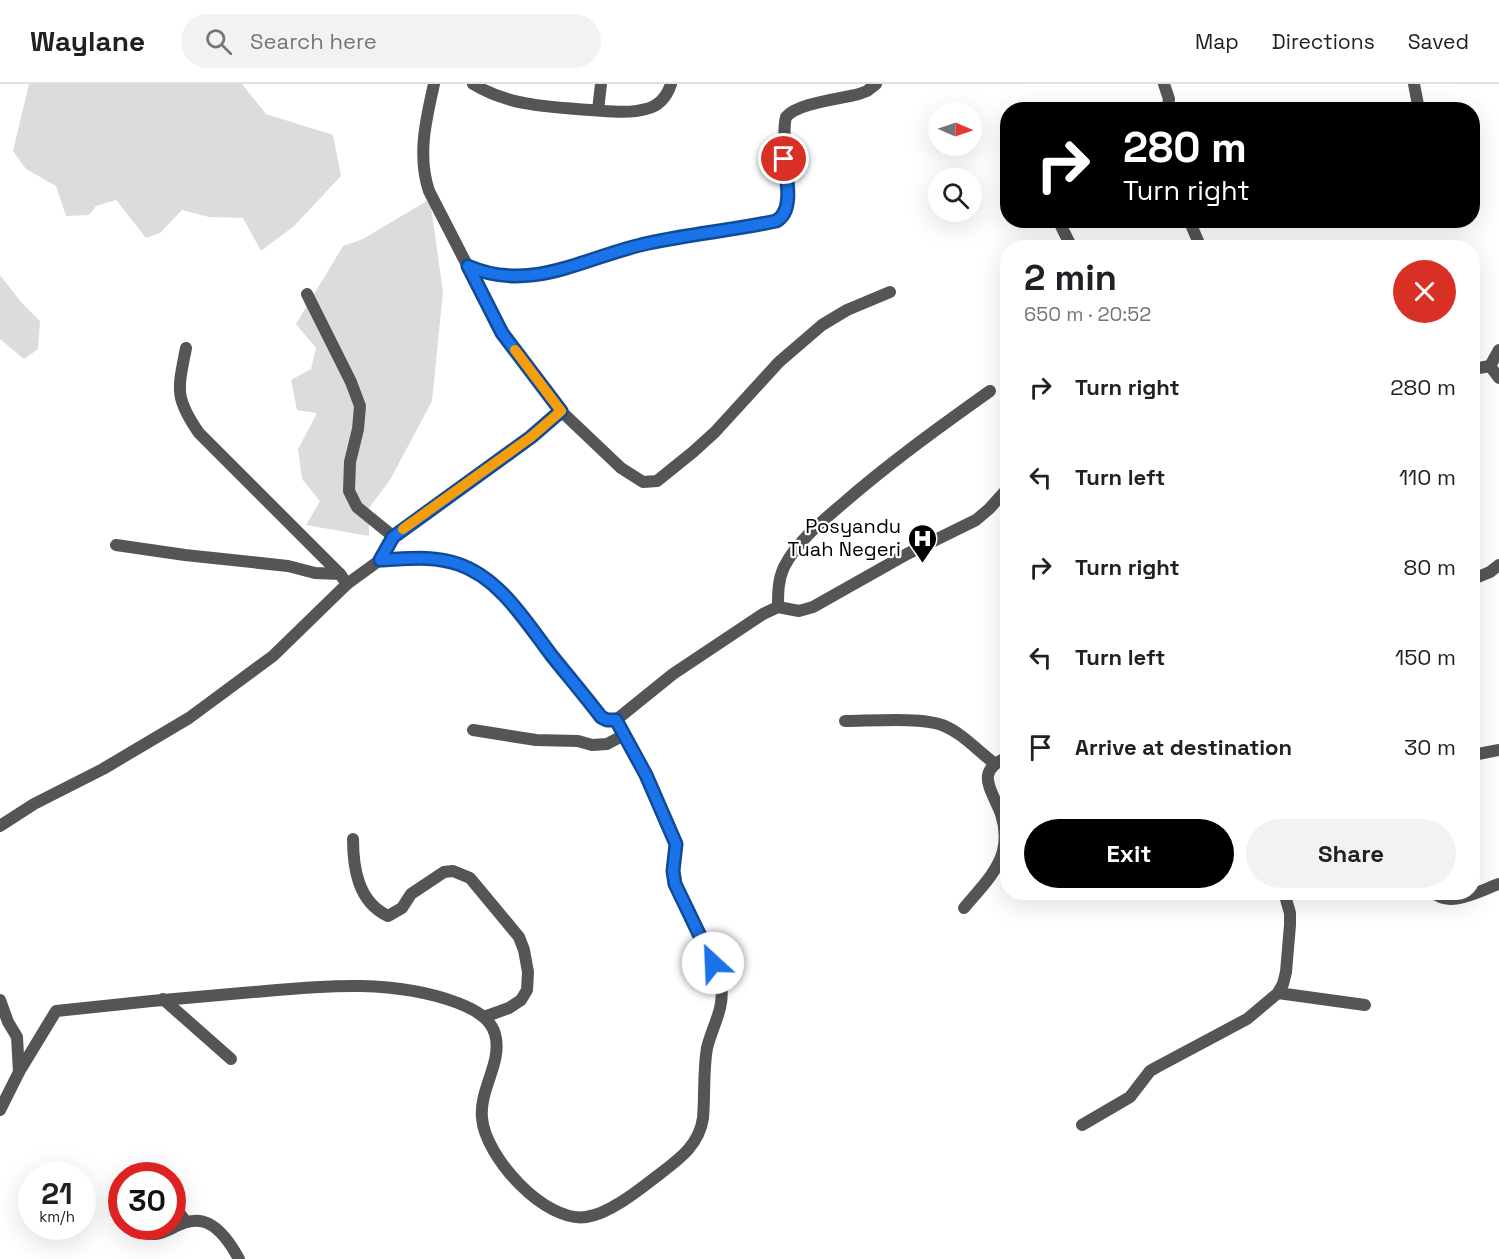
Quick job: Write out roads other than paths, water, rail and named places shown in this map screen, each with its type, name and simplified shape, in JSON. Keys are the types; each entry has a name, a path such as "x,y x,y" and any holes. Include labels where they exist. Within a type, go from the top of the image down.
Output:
{"street":[{"path":"434,84 424,133 423,169 429,191 502,333 561,411 634,478 643,482 653,482 686,458 715,432 800,342 847,310 890,292"},
{"path":"473,84 486,92 517,102 546,107 615,112 648,109 659,103 668,93 671,84"},
{"path":"598,110 601,84"},
{"path":"468,266 498,276 511,278 531,276 648,243 776,221 785,212 787,199 784,145 786,117 800,108 859,94 876,84"},
{"path":"1164,84 1169,102"},
{"path":"1414,84 1417,102"},
{"path":"307,294 351,381 360,406 358,429 350,462 349,491 357,507 393,537"},
{"path":"186,348 179,393 188,417 199,433 344,579"},
{"path":"1490,366 1499,350"},
{"path":"1480,368 1490,366"},
{"path":"1490,366 1499,378"},
{"path":"778,607 779,581 786,564 821,522 890,463 990,391"},
{"path":"380,560 393,537 531,437 561,411"},
{"path":"0,826 34,804 104,769 189,718 273,656 344,579 380,560 425,558 456,563 487,579 528,625 601,717 616,720 673,674 763,614 778,607 799,611 813,607 908,554 976,520 1000,497"},
{"path":"116,545 288,566 344,579"},
{"path":"1480,576 1499,565"},
{"path":"0,1110 19,1072 56,1011 284,989 387,986 435,995 460,1004 484,1017 493,1028 496,1048 482,1099 482,1118 486,1135 500,1160 523,1187 555,1211 579,1217 603,1212 668,1168 687,1152 695,1141 702,1128 707,1049 722,1003 720,983 708,952 678,891 673,871 676,844 646,775 616,720"},
{"path":"845,721 938,723 950,729 994,763"},
{"path":"473,730 536,740 578,741 592,744 607,744 624,735"},
{"path":"1480,754 1499,750"},
{"path":"1000,760 994,763 987,775 1000,814"},
{"path":"353,839 356,879 380,913 388,916 402,908 411,894 425,883 444,872 453,871 470,878 509,923 519,937 527,960 527,990 515,1005 484,1017"},
{"path":"964,908 1000,858"},
{"path":"1480,890 1499,884"},
{"path":"1082,1125 1130,1097 1150,1071 1247,1019 1278,993 1284,984 1286,972 1290,925 1286,900"},
{"path":"1278,993 1365,1005"},
{"path":"163,999 231,1059"},
{"path":"0,1000 8,1022 17,1037 19,1072"},
{"path":"186,1222 205,1221 215,1226 224,1234 239,1259"}],"place":[{"name":"Posyandu Tuah Negeri","path":"922,564"}]}
